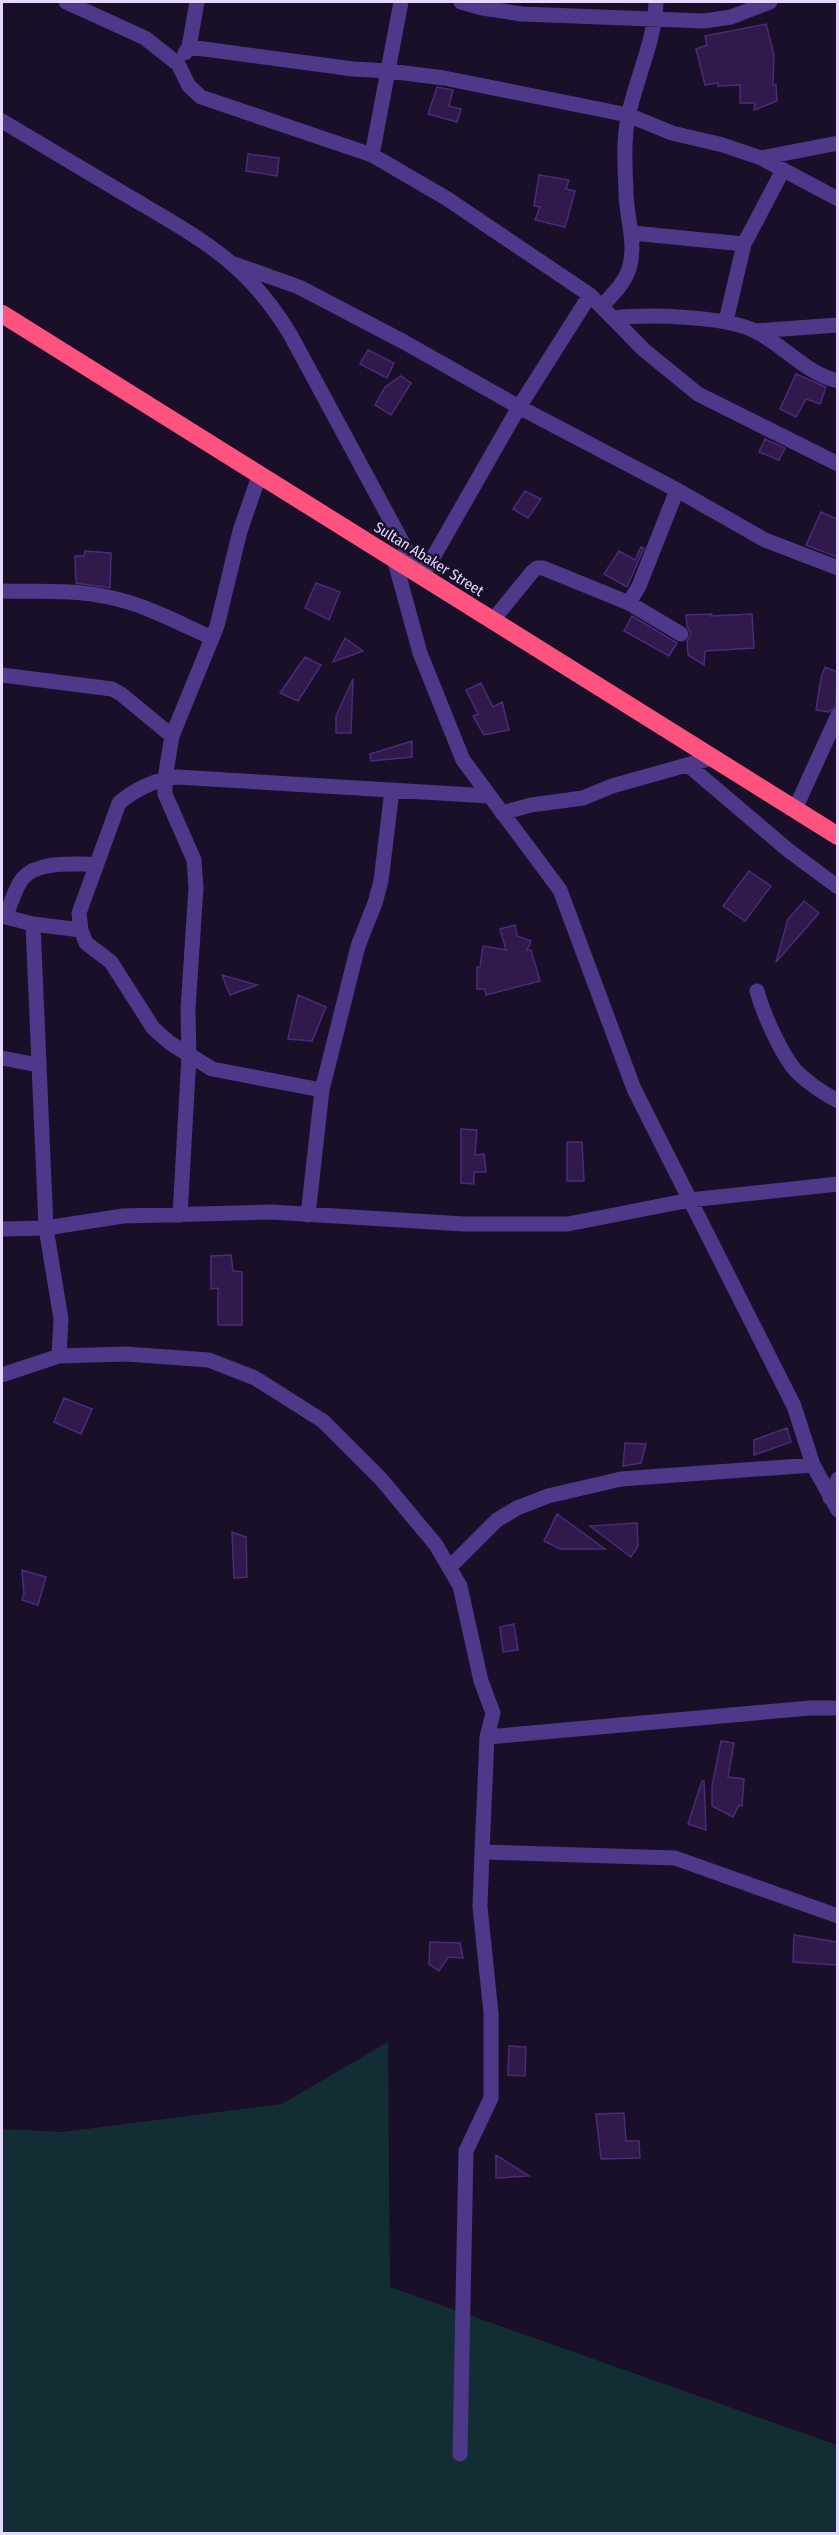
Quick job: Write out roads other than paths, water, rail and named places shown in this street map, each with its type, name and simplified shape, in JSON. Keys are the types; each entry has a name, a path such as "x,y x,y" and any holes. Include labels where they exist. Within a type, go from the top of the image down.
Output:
{"highway":[{"name":"Sultan Abaker Street","path":"2,314 837,836"}],"street":[{"path":"66,2 145,38 178,64 189,86 201,97 372,155 446,198 590,295 644,350 698,394 837,464"},
{"path":"178,64 189,47 197,2"},
{"path":"372,155 401,2"},
{"path":"461,2 482,8 522,14 704,21 722,18 770,2"},
{"path":"602,306 622,283 628,271 632,233 626,194 628,115 656,20 656,2"},
{"path":"189,47 353,69 444,78 628,115 672,133 723,145 761,158 837,198"},
{"path":"2,121 202,240 234,264 264,295 284,324 421,574"},
{"path":"761,158 837,143"},
{"path":"726,321 744,244 783,171"},
{"path":"632,233 744,244"},
{"path":"234,264 299,287 677,490 765,540 837,568"},
{"path":"421,574 519,407 590,295"},
{"path":"615,318 635,316 726,321 755,331 809,370 837,381"},
{"path":"755,331 837,325"},
{"path":"180,1215 189,1056 188,1009 195,879 194,860 165,794 165,778 172,736 212,638 240,531 259,476"},
{"path":"629,603 639,586 677,490"},
{"path":"394,558 420,653 463,760 525,840 560,890 633,1089 794,1406 813,1465 834,1504"},
{"path":"493,620 537,568 629,603 681,634"},
{"path":"2,591 67,592 109,597 156,613 212,638"},
{"path":"2,675 112,689 172,736"},
{"path":"795,809 837,715"},
{"path":"502,813 531,805 583,798 612,786 712,758"},
{"path":"688,765 788,850 837,887"},
{"path":"322,1090 212,1069 189,1056 153,1028 111,962 86,943 81,930 79,913 119,803 129,794 165,778 189,777 489,796"},
{"path":"309,1215 322,1090 358,946 381,881 392,790"},
{"path":"81,930 33,924 4,916 22,879 32,870 41,867 97,864"},
{"path":"33,924 46,1228 61,1319 59,1356"},
{"path":"757,991 763,1012 795,1070 820,1091 837,1101"},
{"path":"2,1058 38,1065"},
{"path":"2,1229 46,1228 123,1216 271,1212 464,1224 568,1224 690,1200 837,1184"},
{"path":"2,1375 59,1356 126,1354 209,1360 255,1378 323,1421 381,1479 436,1545 460,1586 481,1681 494,1713 487,1737 480,1907 491,2013 491,2098 466,2151 460,2454"},
{"path":"449,1568 497,1521 517,1508 548,1496 621,1479 813,1465"},
{"path":"834,1504 837,1479"},
{"path":"487,1737 810,1708 837,1708"},
{"path":"482,1852 675,1858 837,1916"}]}
